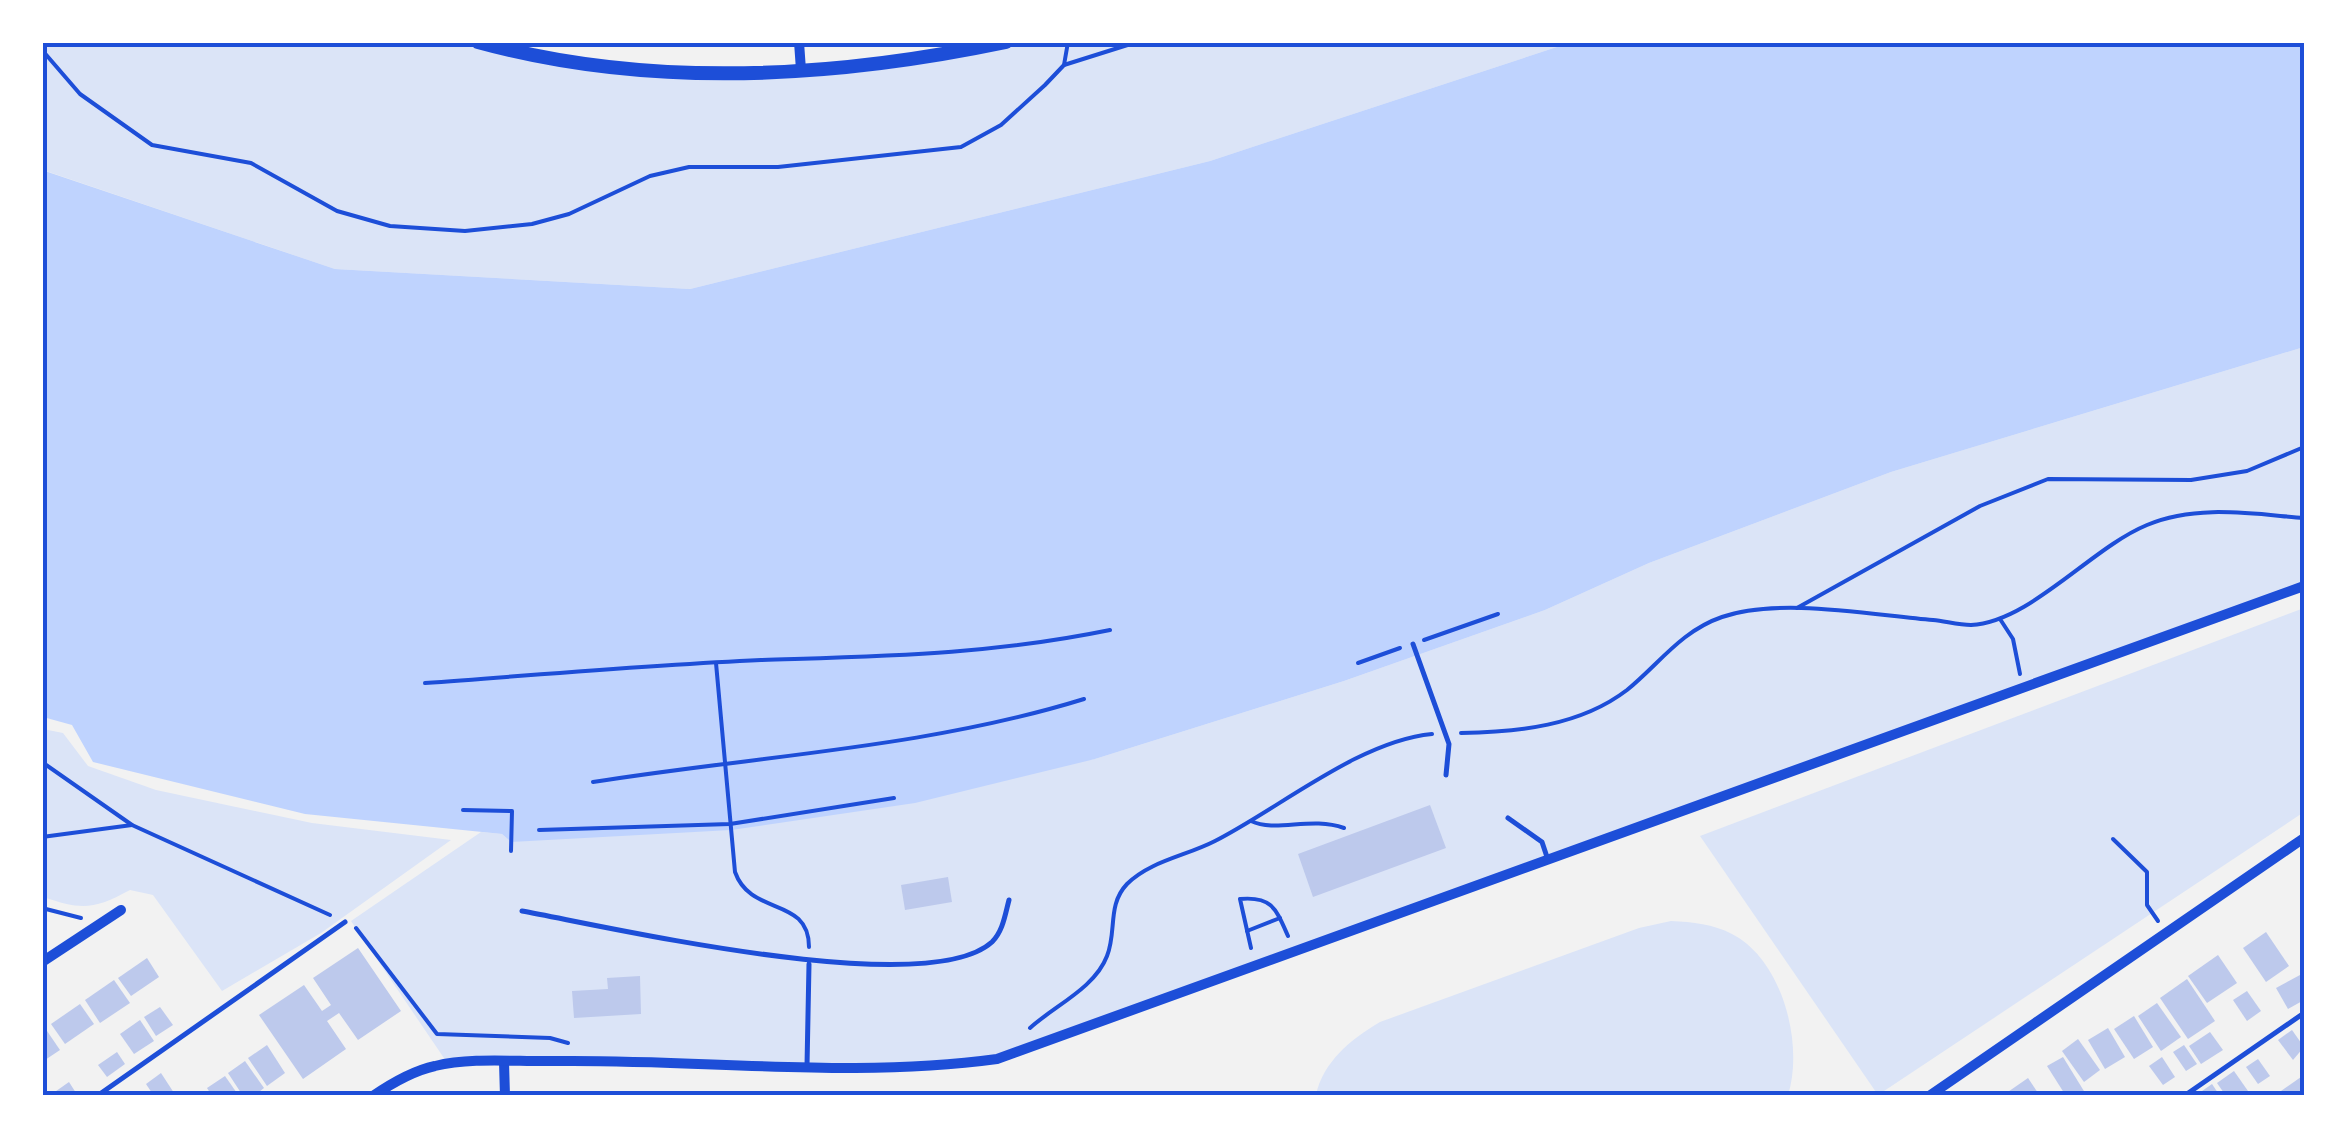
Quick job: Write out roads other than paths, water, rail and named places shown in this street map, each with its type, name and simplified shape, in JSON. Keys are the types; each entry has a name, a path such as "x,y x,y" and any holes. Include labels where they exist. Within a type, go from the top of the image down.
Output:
{"street":[{"path":"478,42 612,69 712,74 801,70 954,53 1006,42"},
{"path":"799,42 801,70"},
{"path":"373,1096 403,1077 436,1065 591,1060 888,1068 997,1058 2304,586"},
{"path":"1932,1095 2304,838"},
{"path":"42,962 121,910"},
{"path":"504,1062 505,1096"}],"lane":[{"path":"1413,644 1450,744 1446,776"},
{"path":"1508,818 1542,842 1548,862"},
{"path":"522,911 809,963 909,964 970,954 991,943 1001,930 1010,900"},
{"path":"96,1096 346,922"},
{"path":"806,1066 809,963"},
{"path":"2184,1096 2304,1013"}],"water":[{"path":"1569,43 2304,43 2304,347 1891,472 1649,563 1545,610 1344,681 1095,759 915,803 731,830 511,842 502,834 305,814 93,762 72,725 43,717 42,170 335,269 690,289 1210,161"}]}
